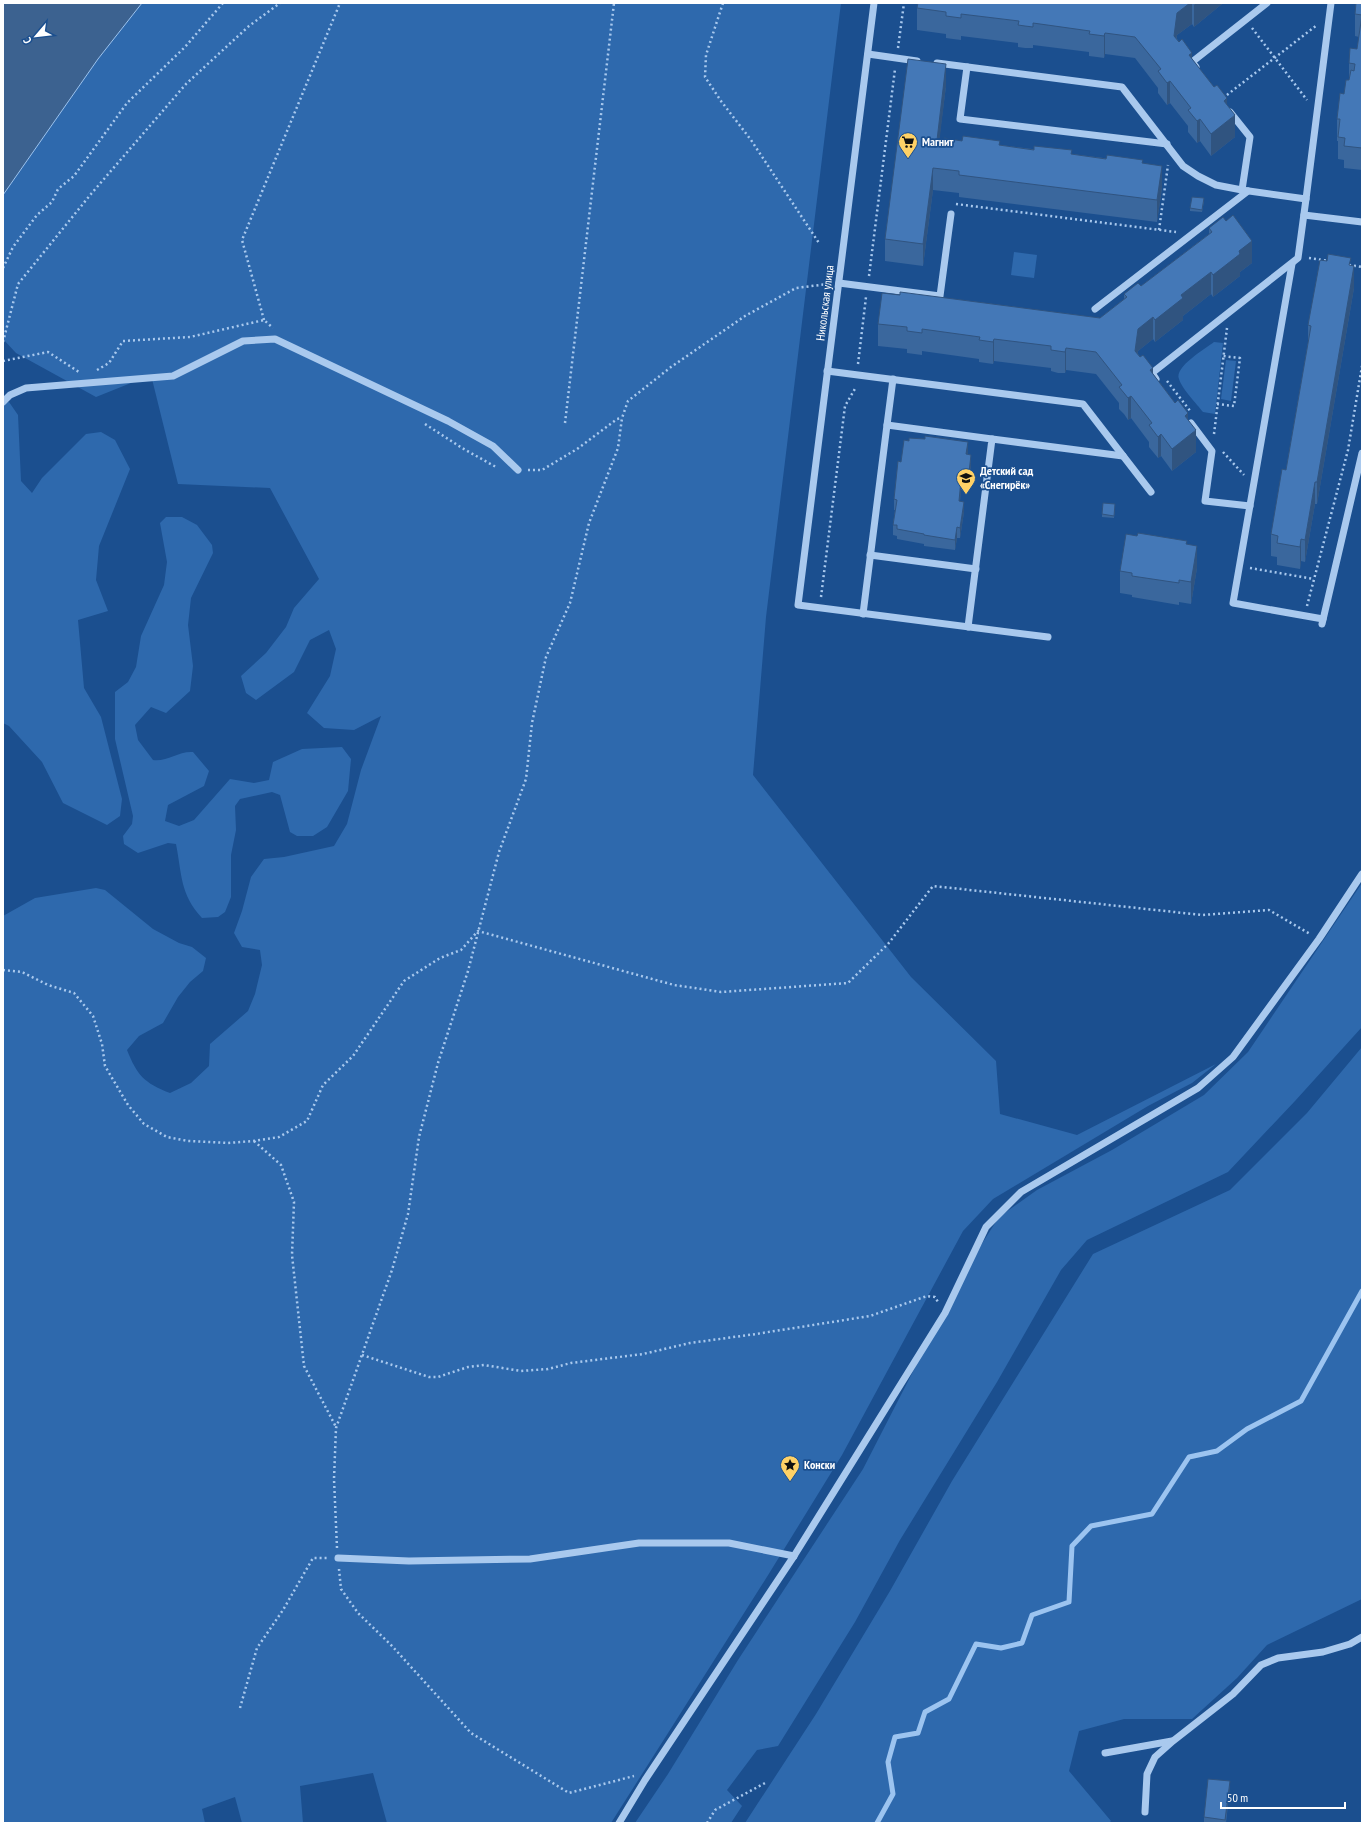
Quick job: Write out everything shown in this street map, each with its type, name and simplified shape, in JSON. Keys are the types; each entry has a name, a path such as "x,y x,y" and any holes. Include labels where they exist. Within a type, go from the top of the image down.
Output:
{"street":[{"name":"Никольская улица","path":"819,608 798,605 874,3"},
{"path":"1201,74 1192,62 1267,3"},
{"path":"1161,385 1152,373 1229,314 1298,258 1331,3"},
{"path":"868,54 1122,87 1183,166 1198,176 1216,185 1245,191 1306,198"},
{"path":"967,67 960,118 1168,146"},
{"path":"1095,309 1245,191 1250,137 1221,99"},
{"path":"839,283 940,296 951,214"},
{"path":"1304,215 1362,222"},
{"path":"1292,264 1233,603 1305,616 1322,621 1362,453"},
{"path":"3,402 10,395 26,388 172,376 243,341 275,339 454,425 493,446 518,470"},
{"path":"827,371 1083,404 1151,492"},
{"path":"863,614 893,379"},
{"path":"1184,415 1212,451 1206,501 1250,506"},
{"path":"887,426 1123,456"},
{"path":"968,627 992,439"},
{"path":"870,555 976,569"},
{"path":"819,608 1048,637"},
{"path":"619,1823 645,1780 794,1556 945,1313 986,1227 1022,1192 1198,1088 1233,1057 1319,939 1362,874"},
{"path":"338,1558 410,1561 530,1559 639,1543 729,1544 794,1556"},
{"path":"1144,1812 1147,1774 1155,1757 1233,1694 1261,1666 1278,1658 1323,1652 1350,1644 1362,1637"},
{"path":"1105,1754 1173,1741"}],"path":[{"path":"3,268 13,247 37,215 52,202 58,189 74,176 127,103 185,47 223,3"},
{"path":"3,342 18,284 91,194 186,84 249,26 280,3"},
{"path":"264,320 242,240 340,3"},
{"path":"565,424 614,3"},
{"path":"723,3 706,55 705,77 721,101 751,140 819,243"},
{"path":"819,608 845,406 859,375 866,299 904,3"},
{"path":"1221,99 1329,15"},
{"path":"1245,20 1317,112"},
{"path":"1159,230 1168,146"},
{"path":"951,214 952,203 1192,234"},
{"path":"1298,256 1334,262"},
{"path":"1348,265 1362,267"},
{"path":"645,1780 639,1775 569,1793 471,1733 392,1646 358,1613 341,1590 334,1479 336,1428 392,1270 408,1214 419,1137 438,1063 468,971 499,852 526,780 532,723 546,657 570,603 589,523 618,448 622,418 628,401 670,367 745,316 796,288 839,283"},
{"path":"866,299 874,300"},
{"path":"1212,451 1229,314"},
{"path":"1218,404 1234,406 1240,358 1223,356"},
{"path":"1305,616 1348,450 1362,366"},
{"path":"1240,566 1314,579"},
{"path":"478,931 674,985 721,992 848,983 888,944 933,886 1202,915 1269,910 1319,939"},
{"path":"3,970 22,972 48,985 74,993 93,1016 102,1044 105,1066 128,1105 144,1124 167,1137 188,1142 228,1143 253,1141 278,1138 306,1121 323,1085 352,1056 404,981 440,958 460,950 478,931"},
{"path":"253,1141 281,1166 294,1202 292,1255 304,1366 336,1428"},
{"path":"362,1356 429,1377 438,1377 468,1367 484,1365 521,1370 548,1369 571,1363 643,1354 690,1343 870,1316 927,1296 935,1297 945,1313"},
{"path":"240,1708 257,1648 283,1610 313,1558 338,1558"},
{"path":"707,1823 715,1810 765,1783"}],"shaded area":[{"path":"3,3 142,3 98,59 3,195"},
{"path":"142,3 841,3 766,617 753,775 911,977 996,1061 1000,1114 1077,1135 1216,1064 1192,1083 1148,1106 993,1199 963,1231 842,1455 770,1572 611,1823 387,1823 373,1773 300,1786 303,1823 242,1823 235,1797 202,1809 205,1823 3,1823 3,916 35,898 96,888 105,890 153,929 179,943 192,947 206,958 203,971 190,982 178,997 163,1023 139,1036 127,1050 138,1072 154,1086 170,1093 191,1083 209,1066 210,1044 248,1011 255,994 262,965 260,950 242,947 234,933 242,911 251,877 264,859 284,857 334,846 347,824 361,770 381,716 354,730 324,728 307,713 330,676 336,649 329,630 310,640 294,672 256,700 246,693 241,676 266,653 286,627 294,608 319,579 270,488 178,484 151,375 96,397 16,353 3,339 3,195 98,59"},
{"path":"1014,252 1037,255 1034,278 1011,275"},
{"path":"1214,342 1223,343 1215,414 1203,412 1183,387 1179,379 1181,369 1191,359"},
{"path":"1226,360 1236,361 1231,401 1221,399"},
{"path":"9,402 18,415 21,481 32,493 42,478 86,434 101,432 115,440 130,469 99,546 96,580 108,611 78,620 84,688 101,717 122,799 120,816 107,825 63,803 42,762 9,726 3,723 3,403"},
{"path":"166,517 182,517 197,525 212,545 213,553 191,598 188,625 193,666 190,691 166,713 151,707 135,725 138,740 153,760 193,752 209,771 204,786 168,805 165,821 179,826 194,820 230,779 254,783 269,780 273,762 302,749 342,747 351,759 348,791 327,827 313,836 297,836 290,832 280,795 272,792 240,799 235,806 236,830 231,855 231,897 225,912 218,917 202,918 190,901 183,884 176,844 168,843 138,853 124,844 123,836 132,824 133,816 115,739 115,692 128,682 136,667 141,636 164,585 167,562 160,523"},
{"path":"1362,883 1362,1027 1228,1172 1087,1240 1061,1270 997,1382 900,1540 855,1622 778,1746 757,1750 727,1790 742,1806 731,1823 635,1823 668,1774 738,1660 863,1469 965,1270 999,1217 1037,1190 1112,1150 1204,1095 1248,1052"},
{"path":"1362,1047 1362,1599 1267,1645 1237,1678 1192,1719 1124,1719 1079,1731 1069,1771 1111,1821 1109,1823 745,1823 816,1714 890,1591 952,1481 1093,1254 1230,1190 1307,1113"}],"building":[{"path":"918,3 1190,3 1177,13 1174,36 1179,42 1182,39 1192,53 1189,55 1214,87 1217,85 1227,98 1224,101 1235,115 1211,134 1200,119 1197,121 1188,110 1191,108 1170,81 1167,83 1158,71 1161,69 1135,37 1105,33 1104,36 1089,34 1090,31 1033,23 1033,27 1025,26 1018,25 1019,21 961,14 961,18 946,16 946,12 917,8"},
{"path":"1356,3 1362,3 1362,15 1355,14"},
{"path":"1362,15 1362,148 1344,146 1345,138 1338,137 1340,119 1337,119 1340,93 1344,94 1346,80 1349,80 1351,70 1354,71 1355,64 1349,63 1350,48 1357,49"},
{"path":"908,59 946,64 937,140 944,140 944,138 962,141 963,136 1000,141 999,145 1034,150 1034,146 1072,150 1071,154 1106,159 1107,155 1143,160 1142,163 1162,166 1157,200 959,175 959,171 933,168 923,244 885,239"},
{"path":"1192,197 1204,198 1202,210 1190,208"},
{"path":"1233,215 1252,241 1239,251 1240,254 1213,275 1211,272 1181,295 1183,298 1155,320 1153,317 1138,329 1135,351 1140,357 1143,355 1153,368 1150,370 1175,403 1178,400 1188,413 1185,416 1196,430 1172,449 1161,434 1158,437 1149,425 1152,423 1131,396 1128,398 1119,387 1122,385 1096,352 1066,348 1065,352 1051,350 1051,346 994,339 993,342 979,340 980,337 922,329 922,333 907,331 907,327 878,324 882,293 900,295 900,292 1100,318 1127,297 1124,294 1138,283 1141,286 1212,232 1209,228 1223,217 1226,221"},
{"path":"1328,254 1351,258 1349,265 1354,266 1317,482 1315,482 1305,540 1301,539 1300,547 1277,543 1278,536 1271,534 1282,469 1286,470 1311,326 1308,325 1320,260 1327,261"},
{"path":"925,436 968,442 966,454 971,455 968,481 961,480 959,501 964,502 960,528 957,527 955,540 897,529 897,525 893,525 897,500 894,499 898,461 901,462 904,440 909,441 909,438 925,439"},
{"path":"1103,503 1115,504 1114,516 1102,514"},
{"path":"1138,533 1187,541 1186,544 1197,546 1191,582 1179,580 1179,583 1132,576 1132,573 1120,571 1126,534 1137,536"},
{"path":"1208,1779 1230,1781 1225,1820 1204,1817"}],"waterway":[{"path":"877,1823 893,1794 888,1762 895,1737 918,1733 925,1712 949,1699 976,1644 1001,1648 1022,1643 1032,1615 1069,1602 1072,1546 1091,1526 1152,1514 1189,1457 1217,1451 1247,1429 1301,1401 1362,1291"}],"place":[{"name":"Магнит","path":"908,159"},
{"name":"Детский сад «Снегирёк»","path":"966,495"},
{"name":"Конски","path":"790,1482"}]}
